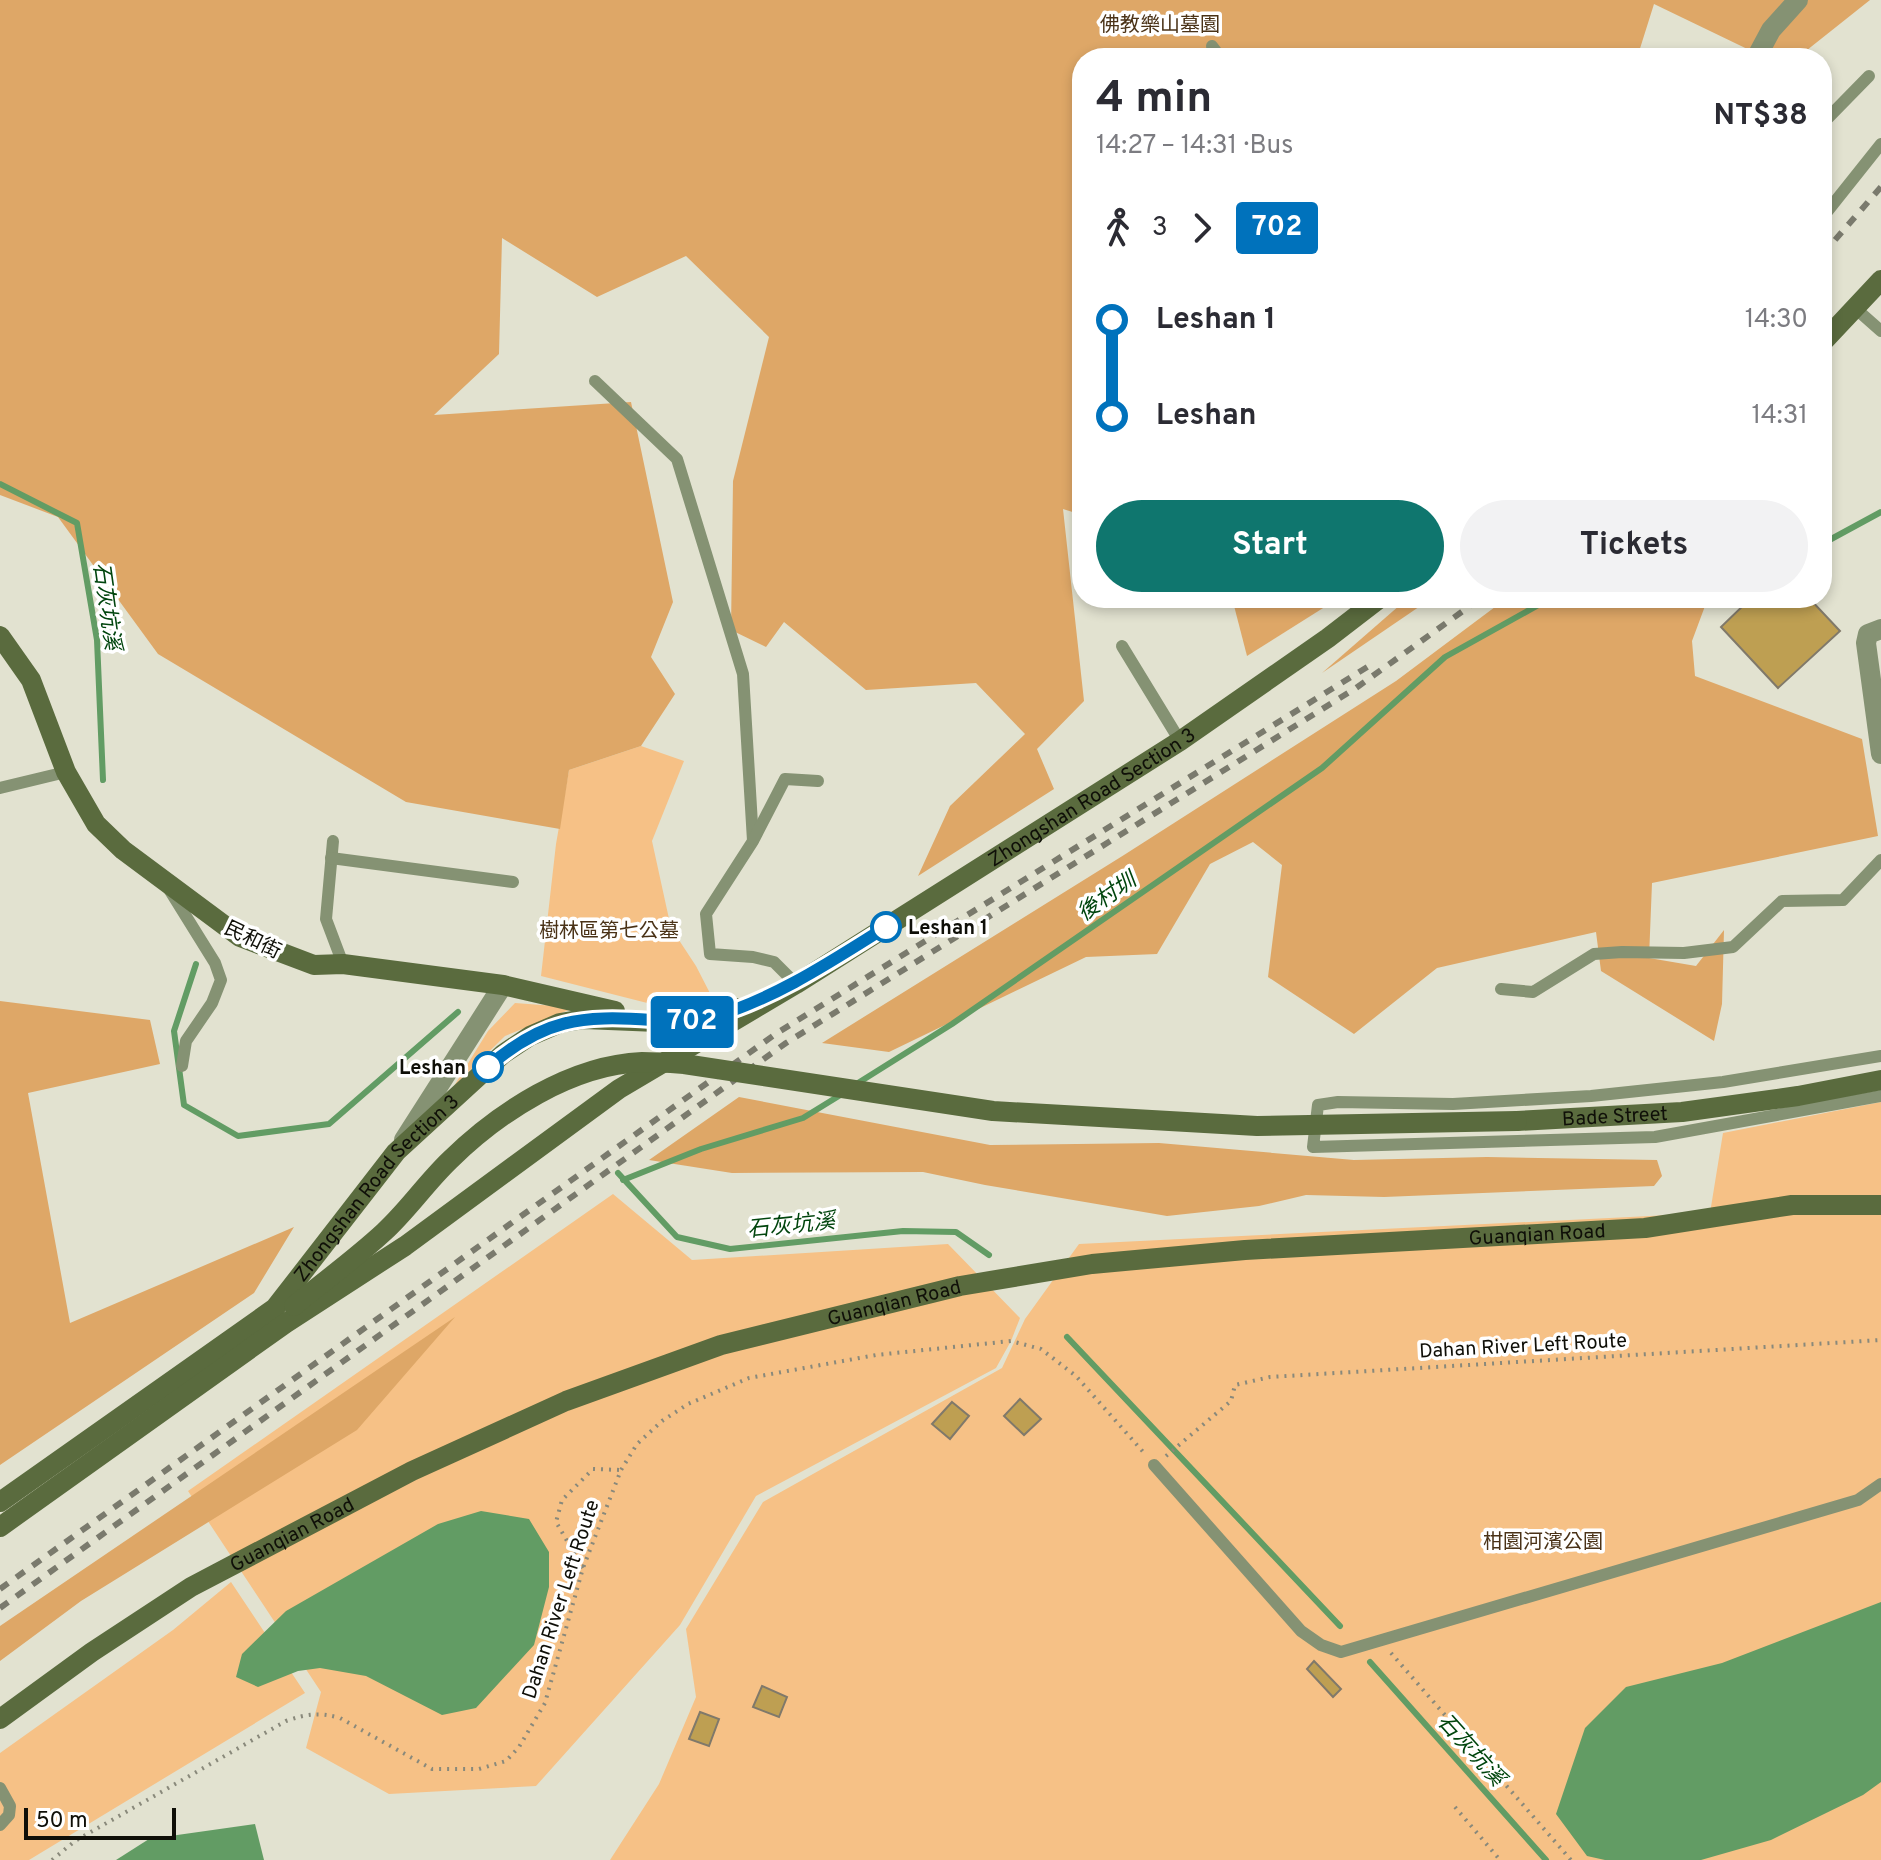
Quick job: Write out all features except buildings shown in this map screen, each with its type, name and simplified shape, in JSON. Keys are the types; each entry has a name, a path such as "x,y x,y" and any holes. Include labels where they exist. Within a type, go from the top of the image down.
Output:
{"street":[{"path":"1761,48 1771,30 1798,0"},
{"path":"1832,332 1881,280"},
{"name":"Zhongshan Road Section 3","path":"0,1502 285,1312 405,1246 619,1089 796,984 1180,741 1367,608"},
{"path":"1880,743 1866,643 1868,634 1881,629"},
{"name":"民和街","path":"0,636 31,680 66,772 96,824 166,884 240,937 314,965 343,964 503,985 650,1020"},
{"name":"Zhongshan Road Section 3","path":"0,1527 285,1312 396,1152 494,1061 530,1036 560,1023 584,1019 682,1023 705,1020 796,984"},
{"path":"396,1152 503,985"},
{"name":"Bade Street","path":"285,1312 385,1231 477,1135 552,1088 591,1071 618,1065 642,1062 684,1064 993,1111 1257,1126 1517,1121 1682,1112 1881,1080"},
{"name":"Bade Street","path":"1714,1107 1881,1069"},
{"name":"Guanqian Road","path":"0,1719 92,1652 191,1587 412,1471 566,1401 721,1345 960,1286 1092,1264 1245,1250 1645,1228 1792,1205 1881,1205"}],"lane":[{"path":"1832,114 1869,76"},
{"path":"1832,205 1881,144"},
{"path":"1855,308 1881,331"},
{"path":"595,381 677,459 743,674 753,841"},
{"path":"1122,646 1180,741"},
{"path":"0,788 66,772"},
{"path":"796,984 774,962 710,954 706,914 753,841 785,779 818,781"},
{"path":"333,841 326,919 343,964"},
{"path":"331,858 513,882"},
{"path":"1501,989 1533,992 1594,954 1684,953 1733,947 1782,901 1843,900 1881,860"},
{"path":"166,884 215,963 221,980 212,1003 186,1041 182,1066"},
{"path":"1881,1056 1723,1082 1591,1096 1453,1104 1338,1102 1318,1105 1313,1147 1655,1137 1881,1096"},
{"path":"1154,1465 1301,1631 1321,1645 1341,1652 1858,1500 1881,1484"},
{"path":"0,1825 9,1815 10,1806 3,1792"}],"path":[{"name":"Dahan River Left Route","path":"52,1860 75,1841 286,1721 307,1714 340,1718 432,1769 479,1769 506,1761 519,1747 545,1703 583,1568 621,1470 637,1444 662,1421 688,1404 749,1378 876,1355 1011,1341 1041,1349 1076,1376 1154,1465 1231,1401 1235,1385 1270,1377 1881,1340"},
{"path":"583,1568 556,1522 562,1500 593,1469 621,1470"},
{"path":"1379,1639 1571,1860"},
{"path":"1455,1807 1500,1860"}],"green space":[{"name":"佛教樂山墓園","path":"0,0 1870,0 1810,48 1745,48 1654,4 1640,48 1072,48 1072,512 1063,509 1084,701 1037,749 1054,789 918,876 950,806 1025,734 976,683 866,690 784,622 766,647 731,630 733,481 769,337 686,256 597,297 502,238 499,354 434,415 631,402 673,602 651,657 675,694 641,746 569,770 560,829 406,802 158,654 58,517 0,495"},
{"path":"1235,608 1323,608 1247,656"},
{"path":"1397,608 1417,608 1322,673"},
{"path":"1494,608 1704,608 1692,641 1695,676 1862,739 1878,836 1652,883 1649,958 1696,966 1724,930 1722,1004 1714,1041 1601,971 1596,932 1437,968 1354,1034 1268,977 1282,865 1253,842 1210,864 1157,954 1086,957 889,1052 822,1043 1124,855 1396,681"},
{"name":"樹林區第七公墓","path":"641,746 684,761 652,841 671,928 715,1003 659,1006 541,976 556,844 569,770"},
{"path":"0,1001 150,1020 160,1064 28,1093 70,1323 294,1227 254,1293 0,1465"},
{"path":"515,1003 568,1007 569,1010 505,1036 454,1086 488,1031"},
{"path":"739,1097 990,1145 1159,1143 1354,1160 1487,1157 1657,1160 1662,1176 1654,1186 1384,1197 1306,1195 1259,1206 1167,1216 923,1172 732,1173 649,1160"},
{"name":"柑園河濱公園","path":"1881,1102 1881,1860 610,1860 659,1784 696,1697 686,1629 763,1502 1002,1368 1025,1319 1079,1244 1710,1213 1723,1133"},
{"path":"613,1194 692,1260 948,1244 1020,1318 996,1368 756,1496 680,1625 536,1786 389,1794 306,1748 321,1692 188,1491"},
{"path":"455,1317 357,1430 81,1601 0,1661 0,1626"},
{"path":"231,1582 305,1693 29,1860 0,1860 0,1753 173,1630"}],"shaded area":[{"path":"481,1511 529,1519 549,1552 549,1587 534,1645 476,1708 442,1715 366,1676 320,1668 298,1671 258,1687 236,1677 242,1654 286,1611 438,1524"},
{"path":"1881,1602 1881,1782 1863,1795 1771,1840 1701,1860 1605,1860 1587,1856 1556,1814 1585,1728 1626,1687 1722,1663"},
{"path":"255,1824 264,1860 116,1860 149,1839"}],"waterway":[{"name":"石灰坑溪","path":"0,484 77,523 97,640 103,780"},
{"name":"後村圳","path":"1832,539 1881,512"},
{"name":"後村圳","path":"858,1083 952,1024 1322,768 1445,657 1533,608"},
{"name":"石灰坑溪","path":"196,964 174,1031 184,1105 238,1136 329,1124 458,1012"},
{"name":"後村圳","path":"623,1180 701,1149 803,1118 842,1094"},
{"name":"石灰坑溪","path":"618,1173 677,1237 730,1249 903,1231 956,1232 989,1255"},
{"name":"石灰坑溪","path":"1067,1337 1340,1626"},
{"name":"石灰坑溪","path":"1370,1662 1546,1860"}],"railway":[{"path":"1832,243 1881,187"},
{"path":"0,1608 786,1043 1356,688 1467,608"},
{"path":"0,1589 777,1033 1372,664"}],"bus line":[{"name":"702","path":"488,1067 530,1036 560,1023 584,1019 682,1023 705,1020 796,984 886,927"}],"place":[{"name":"Leshan 1","path":"886,927"},
{"name":"Leshan","path":"488,1067"}]}
